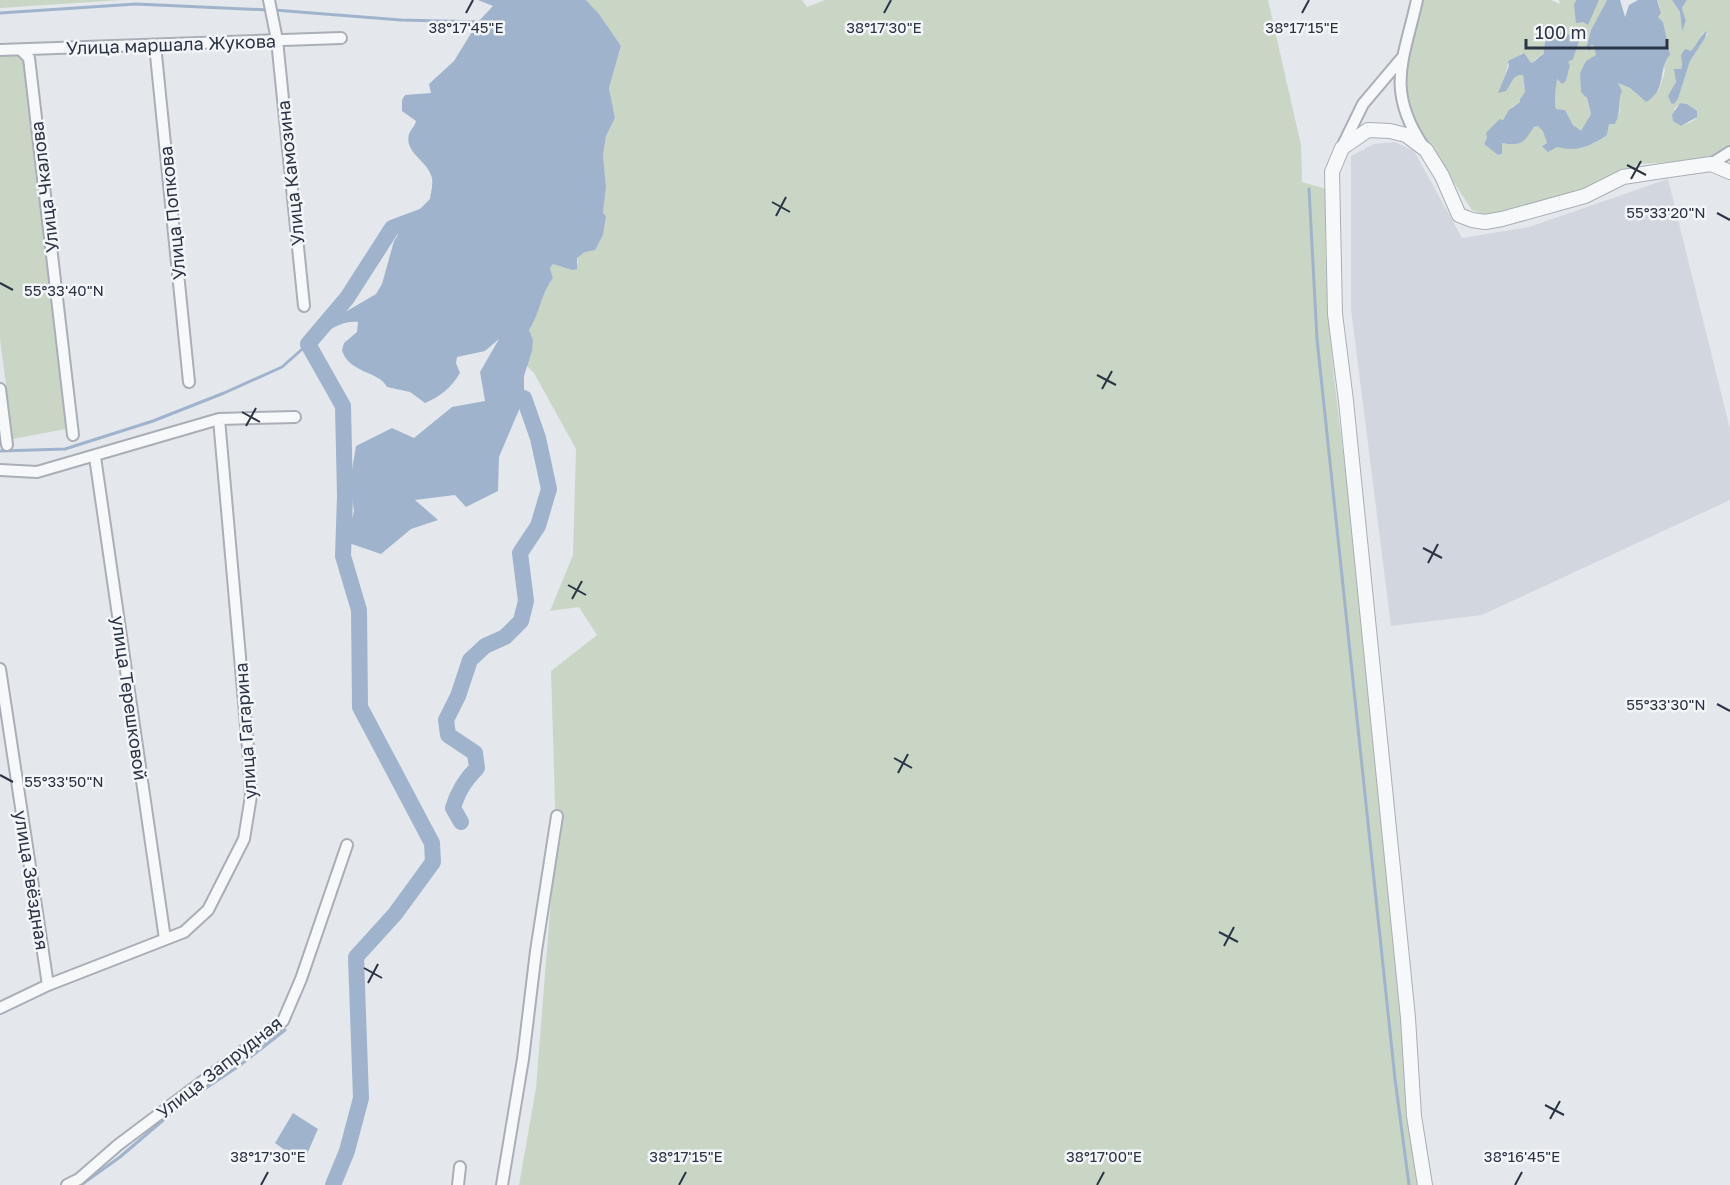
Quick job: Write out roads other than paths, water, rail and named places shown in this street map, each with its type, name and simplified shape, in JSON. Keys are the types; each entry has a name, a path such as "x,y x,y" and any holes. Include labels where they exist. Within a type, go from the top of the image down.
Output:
{"street":[{"path":"1417,0 1401,58 1400,79 1403,101 1411,127 1442,176 1459,215 1485,222 1543,209 1585,196 1623,177 1711,164 1730,152"},
{"name":"Улица Камозина","path":"270,7 277,40 304,306"},
{"name":"Улица маршала Жукова","path":"0,50 341,38"},
{"name":"Улица Попкова","path":"155,45 189,382"},
{"name":"Улица Чкалова","path":"21,50 29,58 73,435"},
{"path":"1401,58 1363,104 1332,172 1335,314 1346,401 1408,1018 1414,1116 1425,1185"},
{"path":"1342,148 1368,130 1390,131 1406,135 1426,150"},
{"path":"1711,164 1730,172"},
{"path":"0,390 7,445"},
{"path":"0,470 37,472 95,457 219,419 295,417"},
{"name":"улица Гагарина","path":"0,1008 48,985 184,932 208,910 244,839 251,796 249,759 219,419"},
{"name":"улица Терешковой","path":"95,457 165,939"},
{"name":"улица Звёздная","path":"0,669 48,985"},
{"path":"502,1185 523,1059 536,951 557,816"},
{"name":"Улица Запрудная","path":"67,1185 80,1179 118,1145 283,1020 301,979 347,845"},
{"path":"458,1185 460,1167"}],"water":[{"path":"478,0 586,0 599,14 621,46 609,88 615,118 606,136 603,155 606,187 603,213 606,216 603,235 595,250 585,252 577,258 577,269 572,270 553,264 550,268 553,278 529,330 533,340 524,376 524,398 499,457 498,491 466,507 455,495 415,500 438,520 411,529 381,554 346,542 354,511 350,482 356,446 392,428 414,438 452,407 485,401 480,372 499,339 485,351 457,357 456,363 460,373 457,378 445,391 425,403 410,392 387,387 383,382 357,368 345,358 342,350 344,343 357,332 358,322 344,323 308,344 335,318 376,294 382,284 394,241 404,225 430,199 431,175 412,151 408,140 416,121 402,111 402,100 405,95 431,93 429,84 454,61 478,22 493,6"},
{"path":"1576,0 1599,0 1588,25 1583,22 1576,23 1574,5"},
{"path":"1607,0 1620,0 1625,17 1629,5 1638,0 1657,0 1661,13 1658,17 1663,22 1670,55 1664,66 1660,85 1653,97 1646,102 1630,88 1618,83 1622,91 1615,124 1609,124 1607,135 1595,143 1577,149 1557,147 1548,152 1542,146 1547,143 1543,131 1538,126 1534,127 1518,144 1502,143 1502,154 1498,155 1484,144 1487,138 1486,133 1500,119 1503,120 1509,110 1520,102 1525,92 1523,75 1519,75 1514,78 1506,91 1498,93 1509,66 1508,61 1524,53 1531,63 1533,62 1544,54 1547,39 1553,34 1566,34 1579,41 1573,59 1568,62 1570,65 1566,81 1562,84 1557,79 1555,102 1556,109 1565,110 1573,125 1581,131 1591,114 1587,98 1581,92 1580,73 1586,61 1596,55 1593,45 1590,46 1590,51 1586,48 1591,30"},
{"path":"1672,0 1687,0 1682,8 1686,21 1682,31 1680,12"},
{"path":"1707,31 1690,61 1678,99 1674,104 1671,103 1668,96 1676,82 1674,69 1681,69 1681,55 1685,49 1691,51"},
{"path":"1680,103 1687,104 1697,111 1697,117 1681,126 1673,121 1672,115"},
{"path":"293,1113 318,1129 303,1163 275,1143"}],"waterway":[{"path":"0,13 136,4 268,10"},
{"path":"274,10 401,20 480,22"},
{"path":"1309,189 1317,339 1395,1079 1409,1185"},
{"path":"333,1185 347,1151 361,1098 356,957 395,914 433,862 432,843 360,707 359,610 343,556 345,496 343,406 308,344 347,298 392,228 429,214"},
{"path":"0,451 65,449 153,421 282,367 308,344"},
{"path":"461,822 453,808 462,786 477,768 475,753 448,735 446,720 458,696 470,660 485,646 505,637 521,621 526,601 520,553 538,526 549,489 538,438 524,398 504,394"},
{"path":"81,1185 120,1157 182,1104 239,1066 285,1030"}]}
